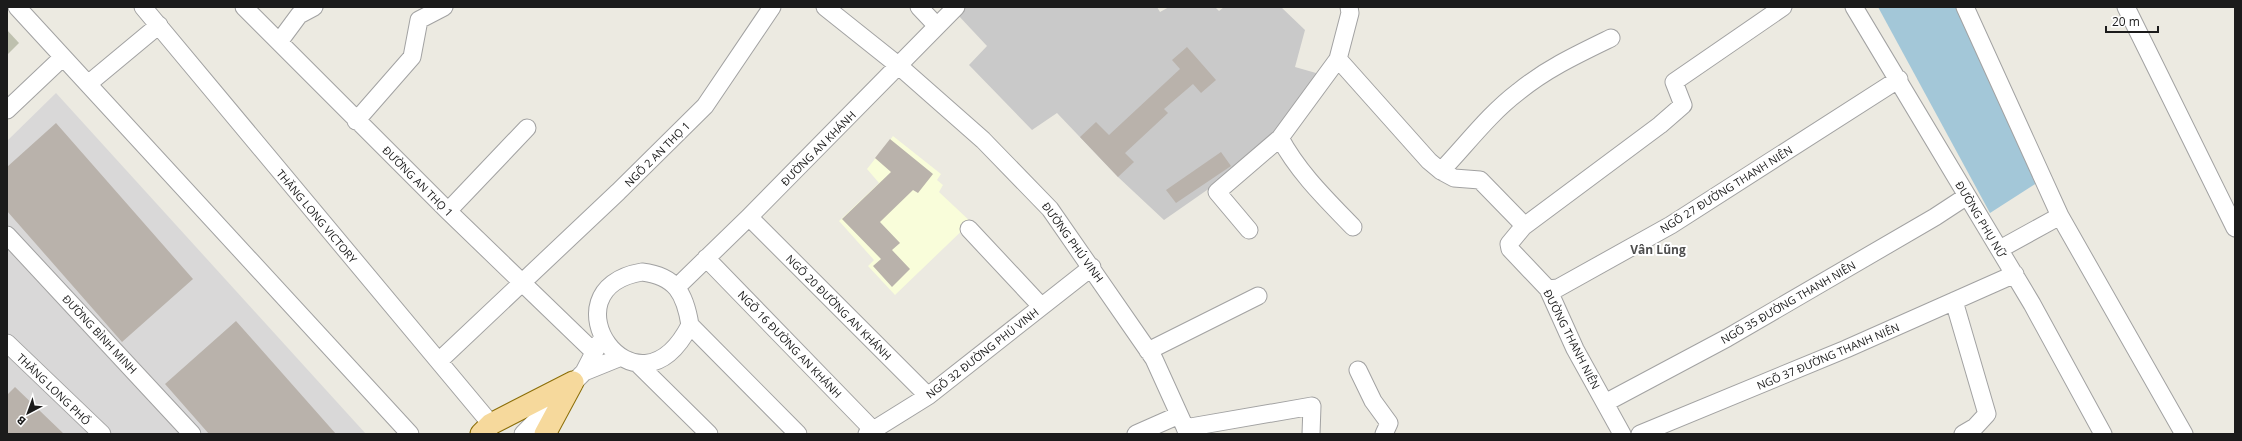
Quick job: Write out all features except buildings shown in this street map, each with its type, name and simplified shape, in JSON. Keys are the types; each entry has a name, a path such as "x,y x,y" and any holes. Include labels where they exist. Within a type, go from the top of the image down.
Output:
{"main road":[{"path":"486,429 579,377"},
{"path":"545,434 579,377"}],"street":[{"path":"17,7 410,434"},
{"name":"THĂNG LONG VICTORY","path":"143,7 439,361 486,429"},
{"name":"ĐƯỜNG AN THỌ 1","path":"244,7 356,121 594,352"},
{"path":"279,42 299,15 314,7"},
{"path":"356,121 412,57 419,20 444,7"},
{"name":"NGÕ 2 AN THỌ 1","path":"439,361 523,284 654,158 705,106 772,7"},
{"name":"ĐƯỜNG PHÚ VINH","path":"825,7 899,66 983,140 1050,209 1092,267 1148,351 1184,426"},
{"path":"919,7 936,25"},
{"name":"ĐƯỜNG AN KHÁNH","path":"677,287 749,217 899,66 936,25 956,7"},
{"path":"1249,230 1217,192 1280,138 1338,59 1350,13 1349,7"},
{"path":"1338,59 1429,161 1441,171 1454,178 1480,180 1513,212 1524,227 1660,125 1683,105 1674,82 1783,7"},
{"name":"ĐƯỜNG PHỤ NỮ","path":"1854,7 2015,274 2103,434"},
{"path":"1965,7 2060,216 2184,434"},
{"path":"2126,7 2230,205 2235,228"},
{"path":"88,84 158,26"},
{"path":"1441,171 1496,111 1517,92 1568,58 1611,38"},
{"path":"7,110 63,57"},
{"name":"NGÕ 27 ĐƯỜNG THANH NIÊN","path":"1548,289 1558,288 1671,225 1898,79"},
{"path":"448,211 527,128"},
{"path":"1280,138 1290,157 1299,168 1353,227"},
{"name":"NGÕ 35 ĐƯỜNG THANH NIÊN","path":"1605,403 1728,338 1968,196"},
{"path":"2000,249 2060,216"},
{"name":"NGÕ 20 ĐƯỜNG AN KHÁNH","path":"749,217 928,396"},
{"name":"ĐƯỜNG THANH NIÊN","path":"1524,227 1509,244 1510,249 1548,289 1575,349 1622,434"},
{"path":"969,229 1041,306"},
{"name":"ĐƯỜNG BÌNH MINH","path":"7,235 192,434"},
{"name":"NGÕ 16 ĐƯỜNG AN KHÁNH","path":"706,258 870,432"},
{"name":"NGÕ 32 ĐƯỜNG PHÚ VINH","path":"870,432 928,396 1092,267"},
{"path":"690,325 677,348 669,355 648,363 637,363 621,357 609,348 602,337 598,324 598,312 601,299 608,288 629,274 648,273 667,279 677,287 684,299 690,325 798,434"},
{"name":"NGÕ 37 ĐƯỜNG THANH NIÊN","path":"1640,434 1846,350 2015,274"},
{"path":"1148,351 1258,296"},
{"path":"1954,301 1986,414 1975,427 1963,434"},
{"path":"523,434 579,377 602,337"},
{"name":"THĂNG LONG PHỐ","path":"7,344 102,434"},
{"path":"579,377 621,357"},
{"path":"637,363 709,434"},
{"path":"1358,370 1373,401 1389,423 1384,434"},
{"path":"1136,434 1312,406 1311,434"}],"shaded area":[{"path":"966,7 1157,7 1160,12 1169,7 1215,7 1219,11 1224,7 1281,7 1305,30 1295,67 1323,75 1276,134 1230,174 1164,220 1118,177 1057,113 1032,130 969,65 987,46 957,14"},
{"path":"7,30 19,43 7,55"},
{"path":"56,93 366,434 7,434 7,141"},
{"path":"893,136 941,174 937,180 943,185 939,192 971,222 895,295 868,266 874,260 839,221 879,183 867,169"}],"water":[{"path":"1878,7 1958,7 2040,181 1990,213"}],"district":[{"name":"Vân Lũng","path":"1658,249"}]}
